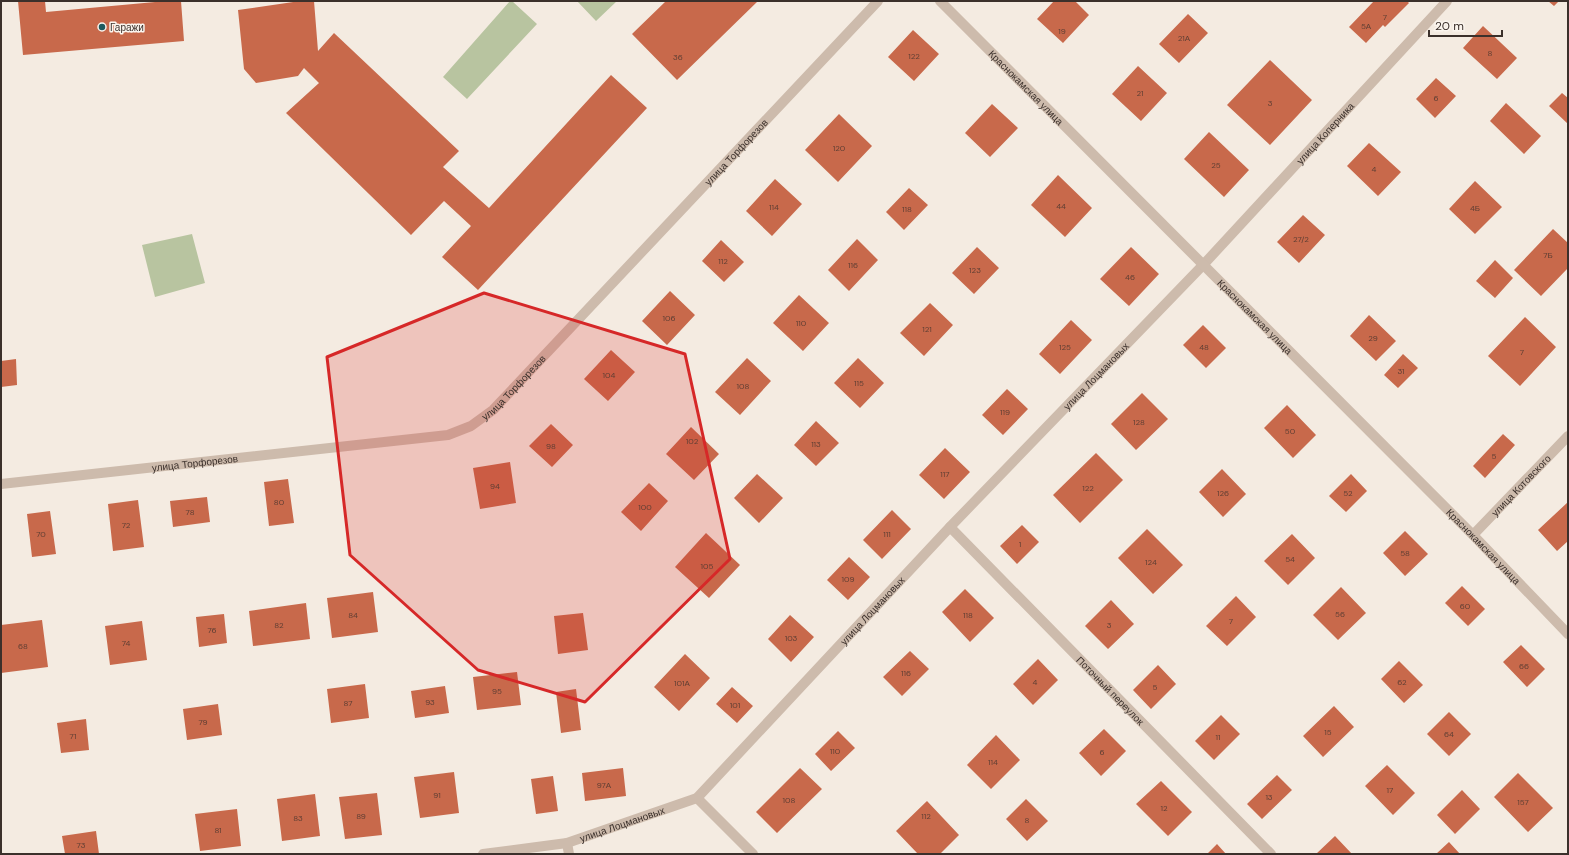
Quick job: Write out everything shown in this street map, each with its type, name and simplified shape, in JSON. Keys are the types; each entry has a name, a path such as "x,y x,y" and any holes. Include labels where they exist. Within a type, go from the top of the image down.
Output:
{"street":[{"name":"улица Торфорезов","path":"1,484 448,435 471,426 493,410 878,1"},
{"name":"Краснокамская улица","path":"940,1 1204,264 1568,634"},
{"name":"улица Коперника","path":"1204,264 1447,1"},
{"name":"улица Лоцмановых","path":"483,854 567,843 697,798 950,527 1204,264"},
{"name":"улица Котовского","path":"1472,535 1568,436"},
{"name":"Поточный переулок","path":"950,527 1271,854"},
{"path":"697,798 753,854"},
{"path":"567,843 569,854"}],"highlighted area":[{"path":"484,293 685,354 730,559 585,702 478,670 350,555 327,357"}],"green space":[{"path":"510,1 512,1 537,24 467,99 443,77"},
{"path":"577,1 617,1 596,21"},
{"path":"192,234 205,283 155,297 142,245"}],"building":[{"name":"Гаражи","path":"18,1 45,1 46,12 155,1 181,1 184,41 23,55"},
{"path":"300,1 314,1 318,51 334,33 459,151 443,167 489,208 611,75 647,108 478,290 442,257 471,226 444,201 411,235 286,113 319,83 304,68 298,76 256,83 244,69 238,10"},
{"path":"666,1 758,1 677,80 632,34"},
{"path":"1054,1 1075,1 1089,15 1063,43 1037,19"},
{"path":"1374,1 1407,1 1409,3 1385,27 1383,25 1366,43 1349,27"},
{"path":"1548,1 1559,1 1554,6"},
{"path":"1188,14 1208,33 1179,63 1159,44"},
{"path":"1483,26 1517,58 1497,79 1463,48"},
{"path":"913,30 939,54 914,81 888,57"},
{"path":"1270,60 1312,100 1270,145 1227,105"},
{"path":"1138,66 1167,93 1141,121 1112,94"},
{"path":"1436,78 1456,96 1435,118 1416,99"},
{"path":"1562,93 1568,98 1568,124 1549,106"},
{"path":"1506,103 1541,136 1524,154 1490,121"},
{"path":"992,104 1018,128 990,157 965,133"},
{"path":"839,114 872,146 838,182 805,150"},
{"path":"1209,132 1249,170 1224,197 1184,159"},
{"path":"1369,143 1401,172 1378,196 1347,166"},
{"path":"1058,175 1092,208 1065,237 1031,205"},
{"path":"775,179 802,204 772,236 746,211"},
{"path":"1475,181 1502,207 1475,234 1449,209"},
{"path":"909,188 928,205 904,230 886,212"},
{"path":"1303,215 1325,235 1299,263 1277,242"},
{"path":"1553,229 1568,243 1568,268 1541,296 1514,270"},
{"path":"857,239 878,260 849,291 828,270"},
{"path":"721,240 744,262 724,282 702,261"},
{"path":"977,247 999,268 974,294 952,273"},
{"path":"1131,247 1159,274 1129,306 1100,279"},
{"path":"1495,260 1513,278 1495,298 1476,281"},
{"path":"670,291 695,315 667,345 642,321"},
{"path":"799,295 829,323 803,351 773,323"},
{"path":"930,303 953,325 924,356 900,333"},
{"path":"1369,315 1396,341 1376,361 1350,336"},
{"path":"1525,317 1556,347 1520,386 1488,356"},
{"path":"1071,320 1092,340 1060,374 1039,354"},
{"path":"1203,325 1226,348 1206,368 1183,345"},
{"path":"611,350 635,372 608,401 584,379"},
{"path":"1403,354 1418,368 1398,388 1384,375"},
{"path":"747,358 771,381 740,415 715,392"},
{"path":"858,358 884,383 860,408 834,383"},
{"path":"16,359 17,385 1,387 1,361"},
{"path":"1007,389 1028,409 1003,435 982,415"},
{"path":"1142,393 1168,419 1136,450 1111,424"},
{"path":"1287,405 1316,435 1293,458 1264,428"},
{"path":"816,421 839,443 816,466 794,445"},
{"path":"551,424 573,445 552,467 529,446"},
{"path":"691,427 719,454 694,480 666,454"},
{"path":"1503,434 1515,445 1485,478 1473,466"},
{"path":"945,448 970,472 944,499 919,475"},
{"path":"1096,453 1123,480 1080,523 1053,495"},
{"path":"510,462 516,503 480,509 473,468"},
{"path":"1222,469 1246,494 1223,517 1199,492"},
{"path":"757,474 783,498 759,523 734,498"},
{"path":"1351,474 1367,491 1346,512 1329,496"},
{"path":"288,479 294,523 269,526 264,482"},
{"path":"649,483 668,501 641,531 621,512"},
{"path":"207,497 210,522 173,527 170,501"},
{"path":"138,500 144,547 113,551 108,504"},
{"path":"1568,502 1568,541 1557,551 1538,530"},
{"path":"892,510 911,529 882,559 863,540"},
{"path":"50,511 56,554 32,557 27,514"},
{"path":"1022,525 1039,542 1017,564 1000,546"},
{"path":"1147,529 1183,565 1153,594 1118,558"},
{"path":"1405,531 1428,554 1405,576 1383,553"},
{"path":"706,533 740,565 709,598 675,567"},
{"path":"1292,534 1315,558 1288,585 1264,561"},
{"path":"849,557 870,577 848,600 827,580"},
{"path":"1462,586 1485,609 1468,626 1445,603"},
{"path":"1341,587 1366,613 1338,640 1313,615"},
{"path":"965,589 994,618 970,642 942,612"},
{"path":"373,592 378,632 332,638 327,598"},
{"path":"1236,596 1256,617 1227,646 1206,626"},
{"path":"1111,600 1134,624 1108,649 1085,626"},
{"path":"306,603 310,639 253,646 249,611"},
{"path":"583,613 588,650 558,654 554,616"},
{"path":"224,614 227,643 199,647 196,617"},
{"path":"790,615 814,637 791,662 768,639"},
{"path":"42,620 48,667 1,673 1,625"},
{"path":"142,621 147,660 110,665 105,626"},
{"path":"1521,645 1545,669 1527,687 1503,662"},
{"path":"910,651 929,669 902,696 883,677"},
{"path":"685,654 710,678 679,711 654,687"},
{"path":"1038,659 1058,680 1033,705 1013,684"},
{"path":"1399,661 1423,685 1404,703 1381,679"},
{"path":"1158,665 1176,684 1151,709 1133,690"},
{"path":"517,672 521,705 477,710 473,677"},
{"path":"365,684 369,718 331,723 327,689"},
{"path":"445,686 449,713 415,718 411,691"},
{"path":"732,687 753,706 737,723 716,704"},
{"path":"576,689 581,730 561,733 556,692"},
{"path":"218,704 222,735 187,740 183,709"},
{"path":"1334,706 1354,727 1323,757 1303,736"},
{"path":"1449,712 1471,734 1449,756 1427,734"},
{"path":"1221,715 1240,734 1214,760 1195,741"},
{"path":"86,719 89,750 61,753 57,723"},
{"path":"1104,729 1126,751 1101,776 1079,753"},
{"path":"838,731 855,748 831,771 815,754"},
{"path":"996,735 1020,760 991,789 967,765"},
{"path":"1387,765 1415,793 1393,815 1365,786"},
{"path":"623,768 626,796 585,801 582,773"},
{"path":"800,768 822,789 777,833 756,812"},
{"path":"454,772 459,813 420,818 414,777"},
{"path":"1518,773 1553,808 1528,832 1494,797"},
{"path":"1277,775 1292,790 1262,819 1247,804"},
{"path":"553,776 558,811 536,814 531,779"},
{"path":"1161,781 1192,812 1168,836 1136,804"},
{"path":"1462,790 1480,809 1455,834 1437,815"},
{"path":"377,793 382,835 345,839 339,797"},
{"path":"315,794 320,836 282,841 277,799"},
{"path":"1026,799 1048,821 1027,841 1006,819"},
{"path":"927,801 959,835 940,854 918,854 896,831"},
{"path":"237,809 241,846 200,851 195,814"},
{"path":"96,831 99,854 65,854 62,836"},
{"path":"1335,836 1352,854 1316,854"},
{"path":"1449,842 1460,854 1436,854"},
{"path":"1217,844 1226,854 1207,854"}],"place":[{"name":"Гаражи","path":"102,27"}]}
